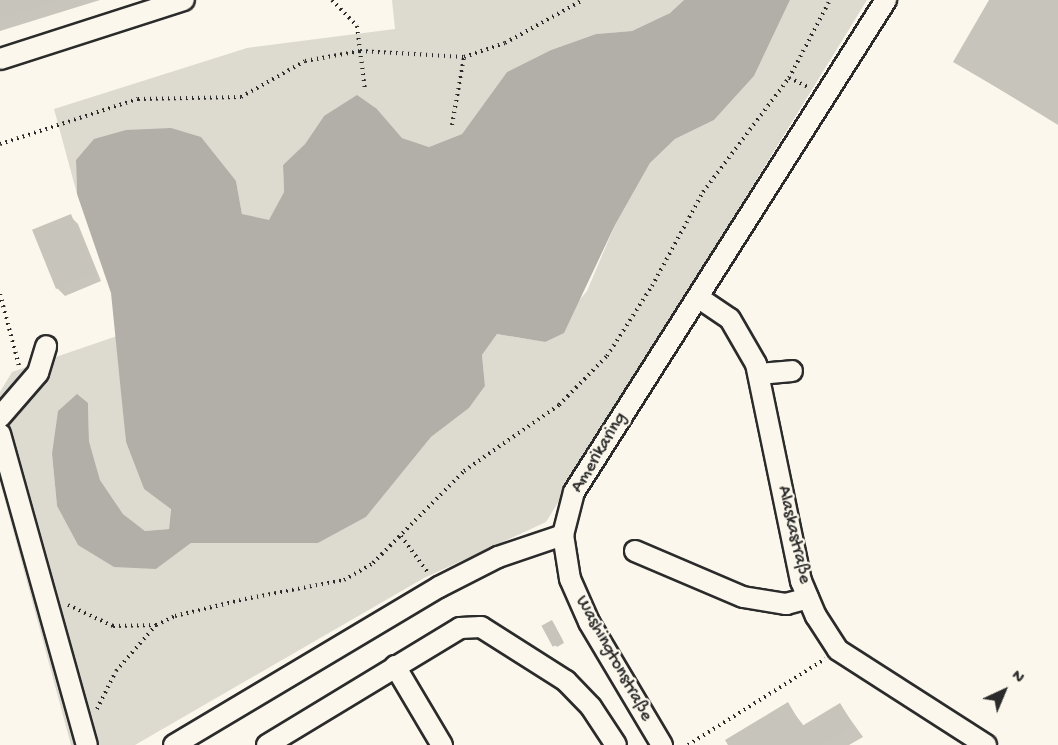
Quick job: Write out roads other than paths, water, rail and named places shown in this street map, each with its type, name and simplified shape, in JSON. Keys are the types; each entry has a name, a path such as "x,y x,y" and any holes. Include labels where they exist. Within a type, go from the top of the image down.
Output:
{"street":[{"path":"0,59 184,0"},
{"name":"Amerikaring","path":"563,535 574,492 886,0"},
{"name":"Alaskastraße","path":"699,298 730,319 756,364 808,598 838,650 987,745"},
{"path":"0,417 38,373 46,346"},
{"path":"759,374 792,371"},
{"path":"0,434 47,592 87,745"},
{"path":"174,745 439,587 498,557 563,535"},
{"name":"Washingtonstraße","path":"563,535 570,579 589,622 662,745"},
{"path":"635,551 743,597 786,604 808,598"},
{"path":"267,745 460,628 481,627 566,681 591,707 616,745"},
{"path":"395,666 442,745"}]}
